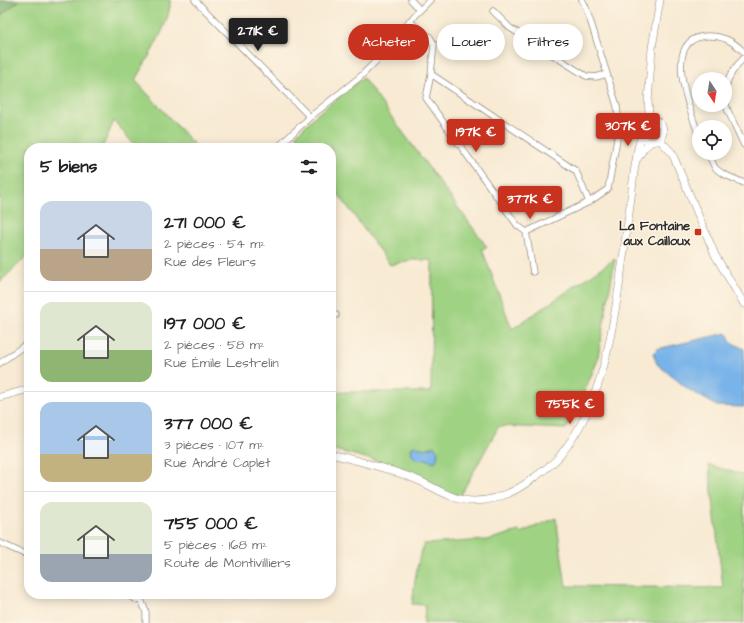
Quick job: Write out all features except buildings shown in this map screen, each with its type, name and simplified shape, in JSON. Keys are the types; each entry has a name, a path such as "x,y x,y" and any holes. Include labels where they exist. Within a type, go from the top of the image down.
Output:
{"street":[{"path":"195,0 310,117"},
{"path":"411,0 420,10"},
{"path":"282,143 310,117 360,76 384,53 409,22 430,0"},
{"path":"526,232 589,202 608,189 619,128 617,106 585,5 582,0"},
{"path":"336,455 382,467 414,479 457,499 474,501 492,500 509,494 538,475 561,454 587,413 604,365 612,333 636,164 642,129 649,112 648,102 652,48 660,0"},
{"path":"493,11 510,28 586,76 596,77 607,74"},
{"path":"409,22 430,37 434,44 431,74 426,98 517,225 526,232 533,272"},
{"path":"694,120 682,78 681,61 686,46 694,39 701,36 712,35 722,37 736,44 744,52"},
{"path":"731,72 744,58"},
{"path":"431,74 576,171 589,202"},
{"path":"636,164 644,148 651,142 655,142 660,139 662,134 662,128 657,122 653,112 650,86"},
{"path":"728,112 744,145"},
{"path":"646,122 651,120 657,122"},
{"path":"642,134 644,139 651,142"},
{"path":"660,139 672,153 715,255 744,304"},
{"path":"711,160 715,168 723,174 744,183"},
{"path":"0,363 24,346"},
{"path":"0,397 24,390"},
{"path":"0,543 24,554"},
{"path":"137,599 145,606 146,623"}],"green space":[{"path":"0,0 20,0 0,16"},
{"path":"20,0 170,0 170,9 163,30 135,80 192,143 133,143 114,121 104,143 24,143 24,259 0,282 0,16"},
{"path":"363,78 487,247 482,249 512,329 615,259 597,362 578,406 566,429 499,426 460,496 451,494 393,465 336,450 336,392 431,392 432,260 411,260 390,265 336,191 336,143 302,143 296,135 315,116"},
{"path":"709,465 744,475 744,623 424,623 425,605 412,604 417,566 424,544 487,540 519,531 520,533 556,518 566,586 723,588"}],"water":[{"path":"727,333 731,342 744,349 744,407 717,406 688,389 657,364 653,353 657,349"},
{"path":"414,446 425,449 434,446 438,451 437,459 435,462 415,458 412,454 411,448"}],"place":[{"name":"La Fontaine aux Cailloux","path":"698,232"}]}
